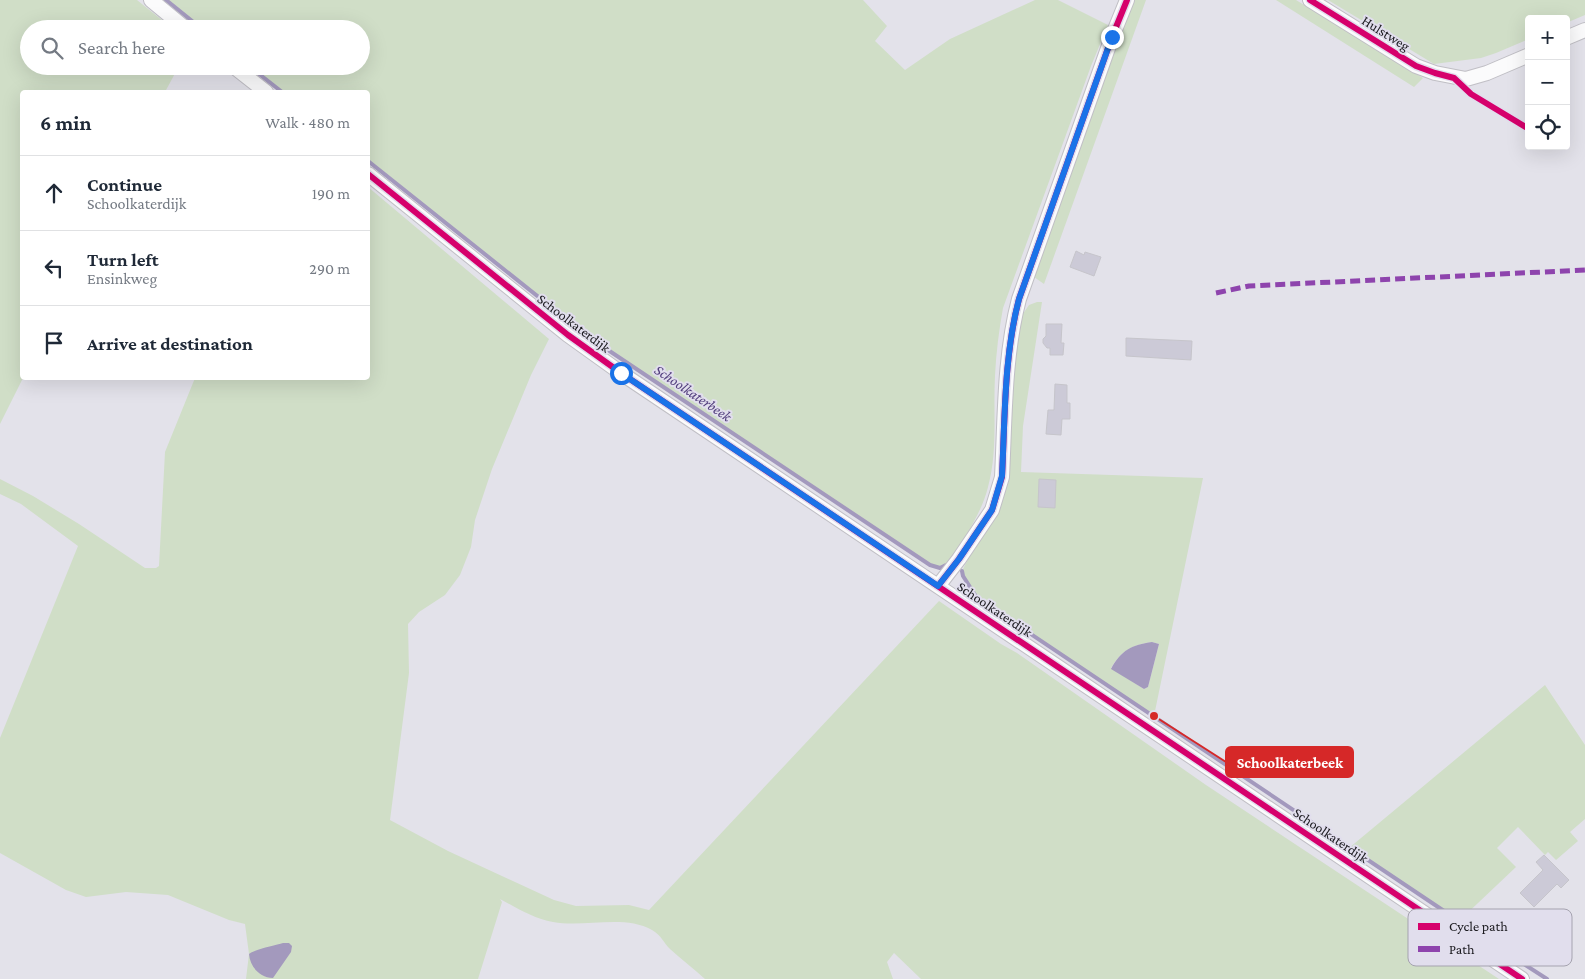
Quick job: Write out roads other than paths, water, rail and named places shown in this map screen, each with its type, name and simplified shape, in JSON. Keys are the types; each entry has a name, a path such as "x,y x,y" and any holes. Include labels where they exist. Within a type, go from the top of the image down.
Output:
{"street":[{"path":"151,0 175,20"},
{"path":"938,586 992,510 998,492 1002,476 1012,324 1019,299 1127,0"},
{"name":"Hulstweg","path":"1310,0 1416,66 1435,74 1466,79 1487,73 1525,57"},
{"path":"1570,36 1585,30"},
{"path":"244,75 263,90"},
{"name":"Schoolkaterdijk","path":"370,176 568,335 728,446 1418,909"},
{"name":"Schoolkaterdijk","path":"1503,966 1522,979"}],"waterway":[{"name":"Schoolkaterbeek","path":"166,0 191,20"},
{"name":"Schoolkaterbeek","path":"260,75 279,90"},
{"name":"Schoolkaterbeek","path":"370,163 590,338 930,565 940,568 946,565"},
{"name":"Schoolkaterbeek","path":"962,571 963,576 977,598 1441,909"},
{"name":"Schoolkaterbeek","path":"1527,966 1547,979"}],"place":[{"name":"Schoolkaterbeek","path":"1154,716"}]}
